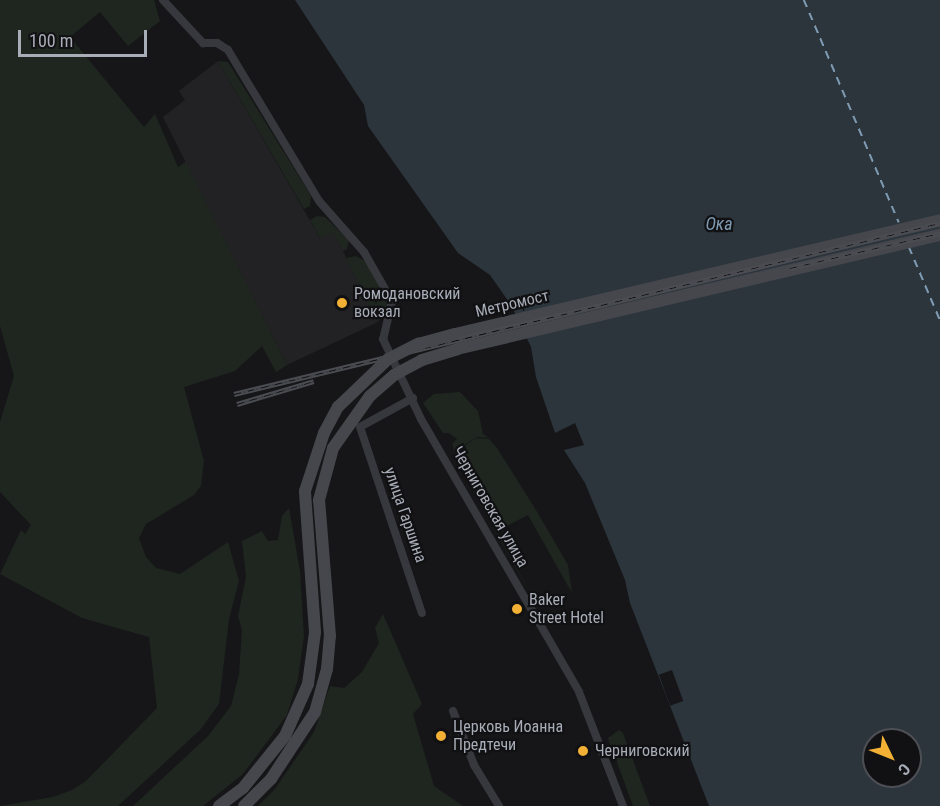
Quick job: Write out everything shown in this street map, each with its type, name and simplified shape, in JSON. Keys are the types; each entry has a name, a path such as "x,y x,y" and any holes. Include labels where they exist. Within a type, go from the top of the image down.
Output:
{"main road":[{"name":"Метромост","path":"219,806 243,788 285,736 308,684 315,632 304,527 305,491 312,458 338,407 388,358 418,344 455,334 940,220"},
{"name":"Метромост","path":"244,806 271,779 315,712 327,669 330,636 319,530 319,500 326,469 346,426 370,396 394,375 422,360 457,349 940,235"}],"street":[{"name":"Черниговская улица","path":"163,0 203,43 217,43 228,50 319,201 364,252 392,301 383,339 421,419 579,692 623,806"},
{"name":"улица Гаршина","path":"413,398 360,427 422,613"},
{"path":"453,711 474,765 499,806"}],"shaded area":[{"path":"0,0 154,0 160,21 128,46 100,12 70,37 144,127 155,114 178,167 186,162 287,365 276,372 262,346 235,371 184,387 204,461 201,486 194,495 146,524 139,538 146,557 156,568 180,574 228,542 239,581 229,619 219,704 200,730 118,806 0,806 53,797 72,790 86,781 157,708 149,637 82,618 0,574 21,530 25,534 31,525 0,492 0,422 14,376 0,326"},
{"path":"218,61 320,238 333,231 378,322 287,365 163,117 185,100 179,91"},
{"path":"218,61 228,62 311,196 310,206 304,209"},
{"path":"317,216 325,217 349,240 347,249 343,251 333,232 320,238 310,220"},
{"path":"356,256 365,261 388,302 387,311 378,322 346,258"},
{"path":"460,392 478,411 483,434 489,438 477,437 455,451 452,444 457,439 449,433 443,433 423,403 434,394"},
{"path":"476,438 489,439 497,448 536,510 568,565 572,593 528,515 497,531 534,600 455,459 456,452"},
{"path":"289,508 300,571 304,636 298,679 287,715 243,774 203,806 133,806 208,736 231,706 239,674 242,630 238,616 246,577 242,541 262,531 268,541 278,540 282,516"},
{"path":"383,614 422,704 413,714 434,786 463,806 258,806 275,789 314,732 330,686 344,688 362,672 379,643 375,628"},
{"path":"619,730 623,733 650,806 633,806 608,738"}],"water":[{"name":"Ока","path":"295,0 940,0 940,806 709,806 630,603 625,580 585,483 564,450 584,445 575,423 555,433 536,377 531,347 511,305 490,275 458,253 368,126 364,105"}],"pier":[{"path":"672,670 683,701 670,706 659,675"}],"ferry route":[{"path":"804,0 899,223"},
{"path":"909,247 940,320"}],"railway":[{"path":"234,394 940,223"},
{"path":"790,268 940,233"},
{"path":"237,404 314,381"}],"place":[{"name":"Ромодановский вокзал","path":"342,303"},
{"name":"Baker Street Hotel","path":"517,609"},
{"name":"Церковь Иоанна Предтечи","path":"441,736"},
{"name":"Черниговский","path":"583,751"}]}
